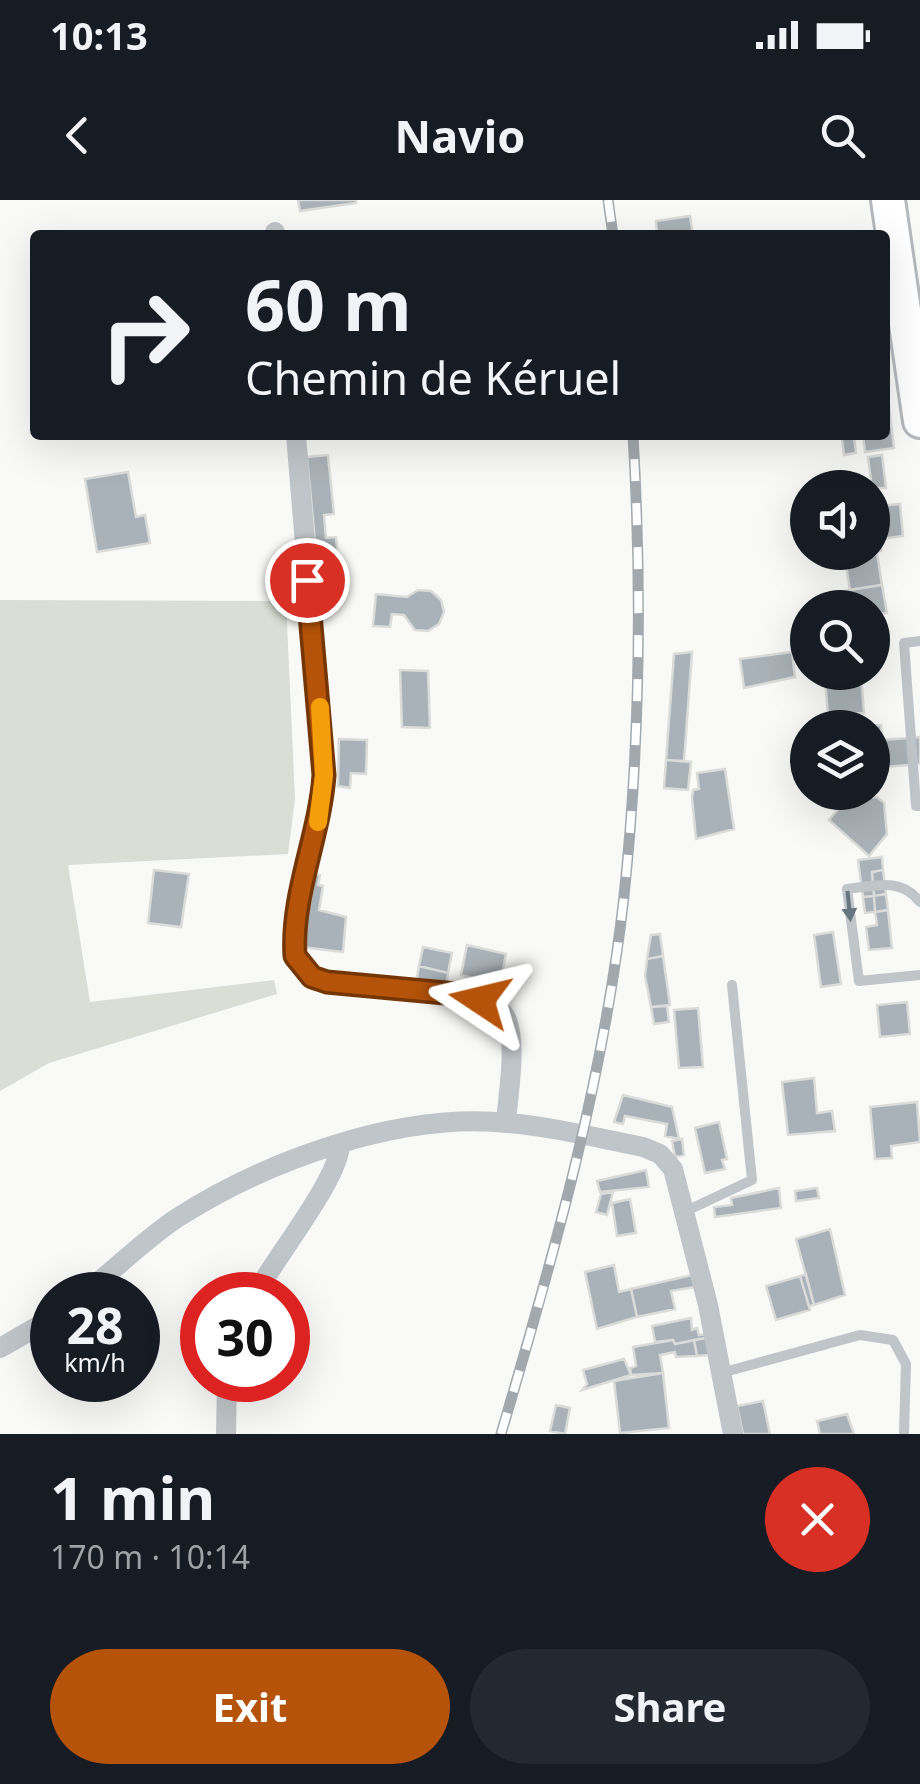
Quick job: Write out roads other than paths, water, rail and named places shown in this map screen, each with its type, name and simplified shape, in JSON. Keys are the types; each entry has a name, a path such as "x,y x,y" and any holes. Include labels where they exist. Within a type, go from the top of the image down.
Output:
{"main road":[{"path":"888,200 920,421"}],"street":[{"path":"296,440 324,775 322,803 298,909 295,956 312,977 327,982 456,994 495,1006 506,1016 509,1035 506,1122"},
{"path":"111,1272 174,1220 257,1172 340,1144 405,1130 506,1122 660,1154 673,1169 733,1434"},
{"path":"267,1272 336,1170 340,1144"},
{"path":"0,1348 30,1331"},
{"path":"226,1434 227,1402"}],"lane":[{"path":"920,641 904,643 916,806 920,806"},
{"path":"920,902 907,887 896,884 847,889 858,981 920,975"},
{"path":"684,1212 752,1180 732,985"},
{"path":"722,1373 860,1335 893,1340 906,1364 904,1434"}],"railway":[{"path":"608,200 612,230"},
{"path":"501,1434 574,1168 615,964 629,839 636,724 638,550 633,440"}]}
